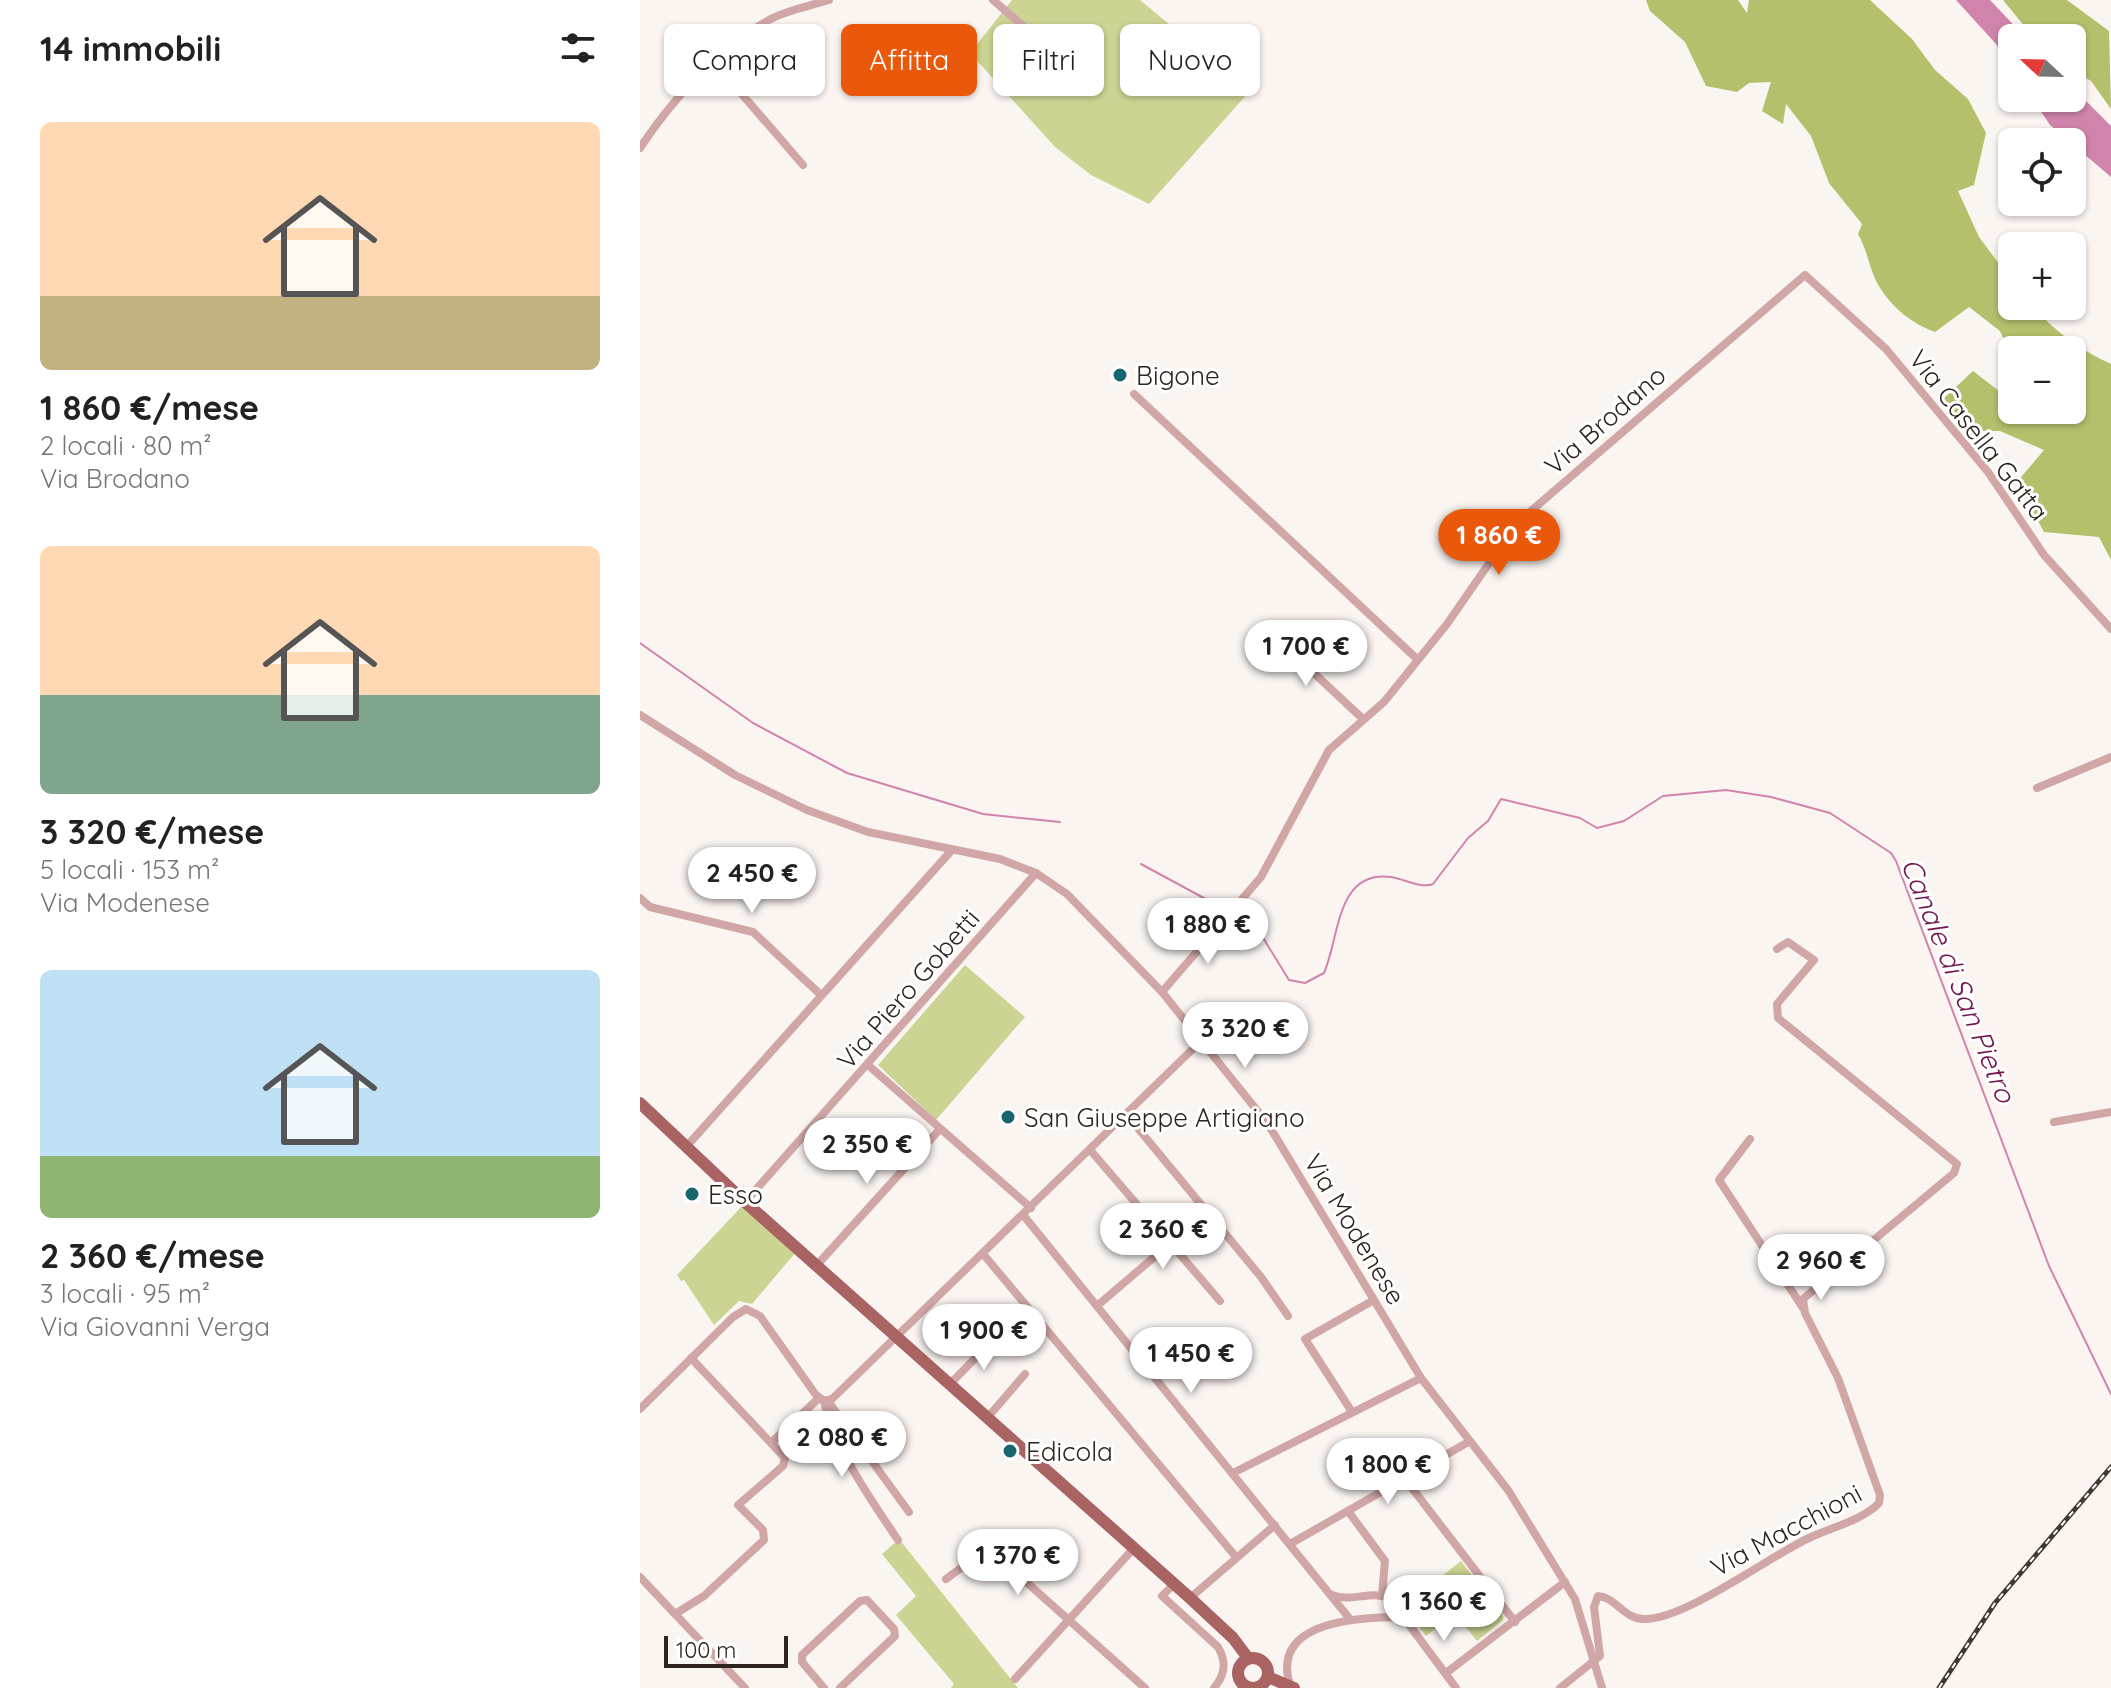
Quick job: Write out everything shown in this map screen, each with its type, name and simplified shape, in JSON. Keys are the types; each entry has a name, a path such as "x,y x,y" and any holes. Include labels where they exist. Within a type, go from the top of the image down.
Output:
{"main road":[{"path":"640,1103 745,1202 1190,1598 1233,1638 1248,1658 1262,1660 1268,1668 1268,1677 1258,1687 1244,1687 1238,1671 1248,1658"},
{"path":"1268,1677 1292,1687"}],"street":[{"path":"764,24 770,19 829,0"},
{"path":"993,0 1021,24"},
{"path":"640,148 681,96"},
{"path":"743,96 803,165"},
{"name":"Via Casella Gatta","path":"1805,275 1886,349 1988,472 2044,555 2111,629"},
{"name":"Via Brodano","path":"1162,992 1261,877 1329,750 1384,702 1476,586 1517,523 1805,275"},
{"path":"1134,394 1417,659"},
{"path":"1250,654 1271,633 1363,719"},
{"name":"Via Modenese","path":"640,715 735,775 807,810 868,832 1000,859 1036,873 1067,894 1162,992 1268,1124 1421,1378 1508,1490 1565,1582 1581,1613 1602,1688"},
{"path":"2037,788 2111,757"},
{"path":"686,1147 951,851"},
{"name":"Via Piero Gobetti","path":"745,1202 1036,873"},
{"path":"640,898 650,907 753,932 821,995"},
{"path":"1777,949 1788,942 1814,960 1777,1004 1778,1018 1957,1164 1954,1173 1808,1292 1803,1299 1803,1308"},
{"path":"771,1443 898,1337 1200,1042"},
{"path":"868,1065 1031,1208"},
{"path":"2054,1122 2111,1112"},
{"path":"1127,1115 1261,1277 1288,1316"},
{"path":"817,1265 940,1129"},
{"path":"1750,1139 1719,1180 1803,1308"},
{"path":"1091,1151 1220,1301"},
{"path":"1098,1305 1207,1212"},
{"path":"1024,1216 1349,1618"},
{"path":"984,1255 1236,1557"},
{"path":"1352,1412 1305,1339 1374,1300"},
{"name":"Via Macchioni","path":"1595,1662 1600,1656 1594,1607 1596,1597 1605,1596 1631,1617 1659,1617 1703,1598 1776,1555 1879,1503 1880,1495 1838,1378 1803,1308"},
{"path":"640,1409 738,1313 751,1310 760,1316 909,1512"},
{"path":"950,1384 996,1337"},
{"path":"675,1614 704,1596 764,1540 763,1530 738,1505 783,1466 784,1455 691,1358"},
{"path":"988,1417 1025,1374"},
{"path":"1233,1473 1421,1378"},
{"path":"824,1400 850,1459 898,1540"},
{"path":"1290,1544 1470,1441"},
{"path":"1405,1479 1515,1622"},
{"path":"1348,1511 1385,1561 1382,1595"},
{"path":"1190,1598 1275,1525"},
{"path":"946,1579 988,1548 1070,1622 1133,1685 1145,1688"},
{"path":"1015,1679 1134,1548"},
{"path":"640,1577 745,1688"},
{"path":"1446,1673 1565,1582"},
{"path":"1174,1584 1162,1596 1218,1647 1224,1658 1224,1671 1214,1688"},
{"path":"1331,1595 1346,1599 1382,1595"},
{"path":"1382,1595 1405,1617 1456,1688"},
{"path":"824,1688 802,1662 802,1655 860,1601 867,1600 894,1629 895,1636 840,1688"},
{"path":"1292,1687 1286,1673 1292,1652 1312,1631 1349,1618 1405,1617"},
{"path":"1560,1688 1595,1662"}],"green space":[{"path":"1012,0 1140,0 1169,24 1120,24 1120,96 1246,96 1149,204 1091,175 1055,147 1009,96 1104,96 1104,24 993,24 993,78 977,61 977,44"},
{"path":"1646,0 1738,0 1747,13 1749,0 1870,0 1912,39 1935,70 1968,99 1986,133 1974,185 1958,191 1979,237 1998,262 1998,320 2046,320 2064,336 2002,336 1969,307 1935,332 1904,315 1885,296 1877,282 1858,234 1862,224 1829,183 1811,136 1786,104 1783,124 1762,111 1771,82 1749,83 1737,92 1706,86 1685,42 1650,11"},
{"path":"2003,0 2067,0 2109,31 2111,109 2086,78 2086,24 2023,24"},
{"path":"2086,351 2111,364 2111,560 2099,537 2044,532 2017,482 2044,450 2000,431 1969,431 1942,400 1973,371 1998,390 1998,424 2086,424"},
{"path":"965,965 1025,1017 936,1120 878,1065"},
{"path":"743,1205 796,1252 752,1304 739,1301 714,1325 684,1280 681,1281 677,1275"},
{"path":"899,1539 1018,1688 951,1688 954,1684 896,1615 916,1596 882,1554"},
{"path":"1461,1561 1503,1615 1503,1620 1477,1641 1455,1613 1426,1636 1404,1606"}],"shaded area":[{"path":"1956,0 1990,0 2013,24 1998,24 1998,47"},
{"path":"2086,101 2111,126 2111,177 2086,156 2086,128 2054,128 2041,112 2086,112"}],"waterway":[{"name":"Canale di San Pietro","path":"640,643 753,723 847,773 983,814 1060,822"},
{"name":"Canale di San Pietro","path":"1235,915 1262,936 1289,980 1305,983 1324,973 1343,908 1360,884 1373,878 1391,877 1418,885 1433,884 1468,838 1488,821 1501,799 1580,818 1597,828 1624,821 1663,796 1726,790 1771,797 1830,813 1891,853 1896,861 2049,1266 2111,1394"},
{"name":"Canale di San Pietro","path":"1141,864 1226,910"}],"railway":[{"path":"1939,1688 1995,1603 2111,1467"}],"place":[{"name":"Bigone","path":"1120,375"},
{"name":"San Giuseppe Artigiano","path":"1008,1117"},
{"name":"Esso","path":"692,1194"},
{"name":"Edicola","path":"1010,1451"}]}
